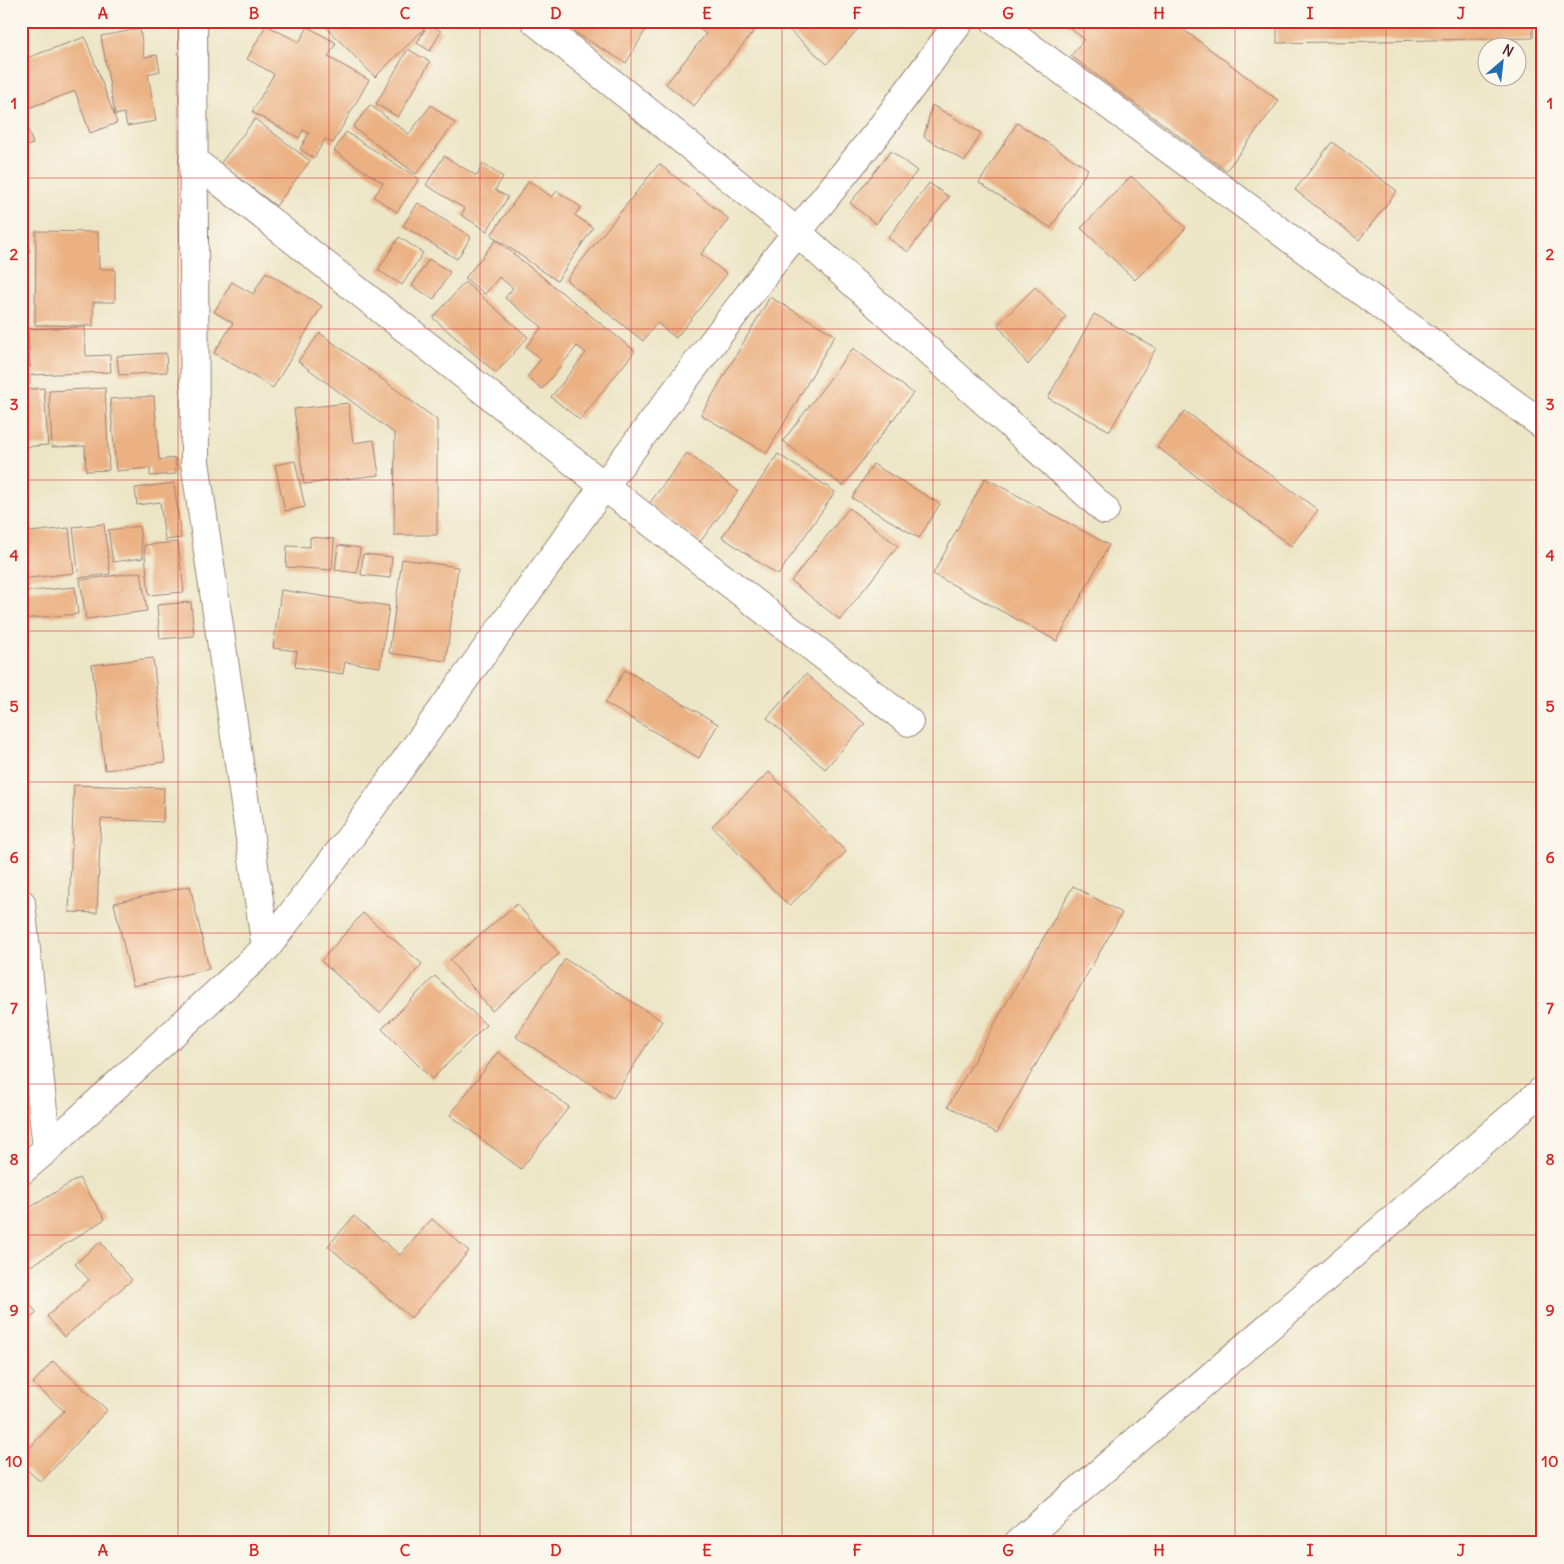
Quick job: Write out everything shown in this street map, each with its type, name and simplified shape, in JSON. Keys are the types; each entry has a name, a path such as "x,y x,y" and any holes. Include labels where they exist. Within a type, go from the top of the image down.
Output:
{"street":[{"path":"193,21 194,462 266,948"},
{"path":"535,21 797,232 1105,510"},
{"path":"21,1170 47,1149 266,948 346,843 604,486 797,232 881,128 960,21"},
{"path":"995,21 1543,425"},
{"path":"193,160 604,486 909,722"},
{"path":"21,903 47,1149"},
{"path":"1018,1543 1543,1090"}],"building":[{"path":"320,21 417,21 424,29 375,77"},
{"path":"581,21 651,21 626,63 574,32"},
{"path":"690,21 750,21 757,27 694,106 666,84 706,34"},
{"path":"779,21 865,21 827,64"},
{"path":"1061,21 1172,21 1279,101 1226,171 1071,56 1084,39"},
{"path":"1277,21 1533,21 1533,38 1277,43"},
{"path":"428,24 441,31 430,51 417,43"},
{"path":"266,25 299,42 308,27 336,43 328,57 369,80 333,143 325,139 314,158 300,149 309,133 303,130 299,138 252,112 274,74 247,59"},
{"path":"140,29 144,57 157,55 160,71 148,74 156,121 127,126 124,113 115,115 101,36"},
{"path":"85,37 117,123 90,133 75,91 28,108 21,90 21,60"},
{"path":"408,49 430,62 398,117 376,104"},
{"path":"370,105 409,134 431,105 455,123 416,174 353,127"},
{"path":"932,105 981,133 965,161 924,137"},
{"path":"21,110 33,144 21,148"},
{"path":"255,119 310,161 276,206 220,164"},
{"path":"1017,123 1088,169 1051,228 979,183"},
{"path":"346,132 419,179 397,212 374,197 383,183 334,151"},
{"path":"1332,142 1397,191 1359,240 1295,190"},
{"path":"891,151 917,171 876,224 850,203"},
{"path":"444,156 477,176 483,164 503,177 495,190 508,197 487,231 461,215 465,209 426,185"},
{"path":"659,164 729,219 701,254 727,274 676,338 657,323 643,341 566,280"},
{"path":"1131,176 1186,228 1135,280 1081,228"},
{"path":"529,181 552,197 557,191 581,207 575,215 593,228 557,281 491,235"},
{"path":"929,183 949,197 908,252 888,238"},
{"path":"418,203 471,237 457,259 403,226"},
{"path":"21,219 30,252 21,255"},
{"path":"36,231 98,232 99,269 115,269 115,302 93,302 93,326 35,325"},
{"path":"399,237 423,253 402,285 378,270"},
{"path":"496,240 635,351 580,420 551,397 586,353 577,346 542,389 527,377 541,359 526,347 542,327 505,298 513,288 499,277 485,294 465,278"},
{"path":"429,259 450,272 434,299 412,286"},
{"path":"266,272 322,306 273,388 214,353 233,323 214,312 232,282 253,294"},
{"path":"465,282 528,337 496,373 433,318"},
{"path":"1035,287 1066,317 1028,365 998,325"},
{"path":"770,297 835,335 767,453 701,415"},
{"path":"1094,314 1156,348 1110,431 1048,398"},
{"path":"85,327 86,356 110,355 111,372 30,375 30,384 21,384 21,335 27,334 30,368 28,329"},
{"path":"320,333 437,420 437,535 394,535 395,434 298,361"},
{"path":"853,348 913,393 843,486 783,441"},
{"path":"166,353 167,372 119,375 117,356"},
{"path":"44,388 48,445 21,447 21,390"},
{"path":"105,388 109,470 86,471 85,446 52,447 49,391"},
{"path":"154,396 159,460 175,458 176,474 150,476 150,468 116,471 110,399"},
{"path":"348,403 353,443 374,440 379,475 304,484 294,409"},
{"path":"1185,411 1318,510 1291,546 1157,447"},
{"path":"687,453 738,491 700,542 649,504"},
{"path":"778,454 835,492 778,575 722,537"},
{"path":"295,461 305,507 285,511 275,465"},
{"path":"873,464 940,504 919,538 852,498"},
{"path":"985,478 1109,545 1057,641 933,574"},
{"path":"174,483 181,538 165,540 160,502 137,505 135,488"},
{"path":"849,508 898,546 840,620 791,581"},
{"path":"21,510 27,510 30,532 69,528 74,573 21,579"},
{"path":"104,524 110,574 79,578 73,527"},
{"path":"139,526 143,558 113,562 108,530"},
{"path":"310,537 334,539 332,570 286,567 287,546 310,547"},
{"path":"178,542 184,592 149,595 144,545"},
{"path":"338,545 360,548 357,573 335,570"},
{"path":"363,554 392,557 390,578 361,575"},
{"path":"402,559 458,567 446,661 389,653"},
{"path":"141,572 147,611 86,619 80,580"},
{"path":"75,587 78,614 21,619 21,592"},
{"path":"281,590 389,606 380,667 345,662 343,674 295,667 297,651 273,648"},
{"path":"191,602 194,636 160,639 157,605"},
{"path":"153,658 165,762 105,770 92,665"},
{"path":"625,670 718,724 699,758 605,703"},
{"path":"806,674 865,724 825,769 767,718"},
{"path":"769,772 846,852 789,906 712,826"},
{"path":"74,785 164,788 163,822 101,819 97,913 69,912"},
{"path":"190,886 209,969 133,986 114,903"},
{"path":"1073,886 1122,913 997,1133 948,1106"},
{"path":"517,904 559,954 492,1011 450,960"},
{"path":"363,913 422,964 380,1013 321,961"},
{"path":"565,959 662,1021 613,1098 516,1037"},
{"path":"435,976 486,1025 432,1079 382,1029"},
{"path":"498,1052 569,1107 521,1169 450,1115"},
{"path":"79,1178 105,1219 31,1266 21,1250 21,1213"},
{"path":"354,1216 400,1255 432,1219 469,1251 411,1318 328,1246"},
{"path":"100,1242 132,1280 64,1337 47,1316 89,1280 75,1264"},
{"path":"21,1293 37,1313 21,1325"},
{"path":"53,1361 107,1410 41,1482 21,1465 21,1457 64,1411 33,1383"}]}
